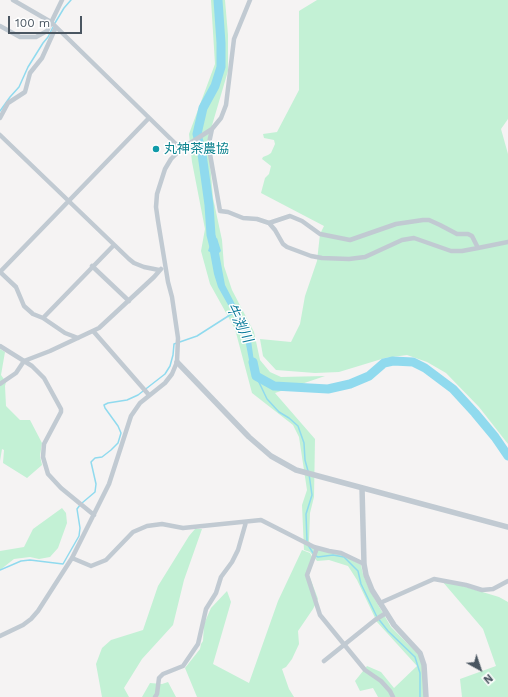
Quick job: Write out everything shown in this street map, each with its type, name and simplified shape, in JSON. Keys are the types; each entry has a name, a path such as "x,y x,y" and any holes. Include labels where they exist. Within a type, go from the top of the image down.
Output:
{"street":[{"path":"12,0 51,22 181,149"},
{"path":"0,26 20,37 36,37 47,31 62,0"},
{"path":"0,636 23,625 31,619 72,558 109,484 131,416 149,395 165,383 172,374 177,362 178,338 156,207 157,194 165,169 171,159 181,149 212,129 222,118 226,105 234,39 250,0"},
{"path":"0,118 8,103 25,92 30,73 42,58 56,27"},
{"path":"78,338 65,333 43,318 33,314 24,306 16,287 0,272 149,118"},
{"path":"212,129 209,143 210,154 220,211 228,212 243,218 257,219 269,223 283,244 287,247 311,256 349,259 365,257 402,240 414,238 451,251 462,251 508,242"},
{"path":"0,135 134,263 144,267 160,270"},
{"path":"269,223 290,216 302,221 320,234 350,240 396,224 416,220 429,220 457,234 468,234 472,236 478,248"},
{"path":"43,318 114,245"},
{"path":"92,266 129,301"},
{"path":"0,384 16,373 24,361 94,332 166,266"},
{"path":"94,332 149,395"},
{"path":"0,346 41,374 61,409 61,412 44,444 43,457 48,474 61,488 94,515"},
{"path":"177,362 249,437 271,456 296,470 508,527"},
{"path":"362,488 364,564 369,582 386,613 402,636 414,645 420,653 424,665 426,697"},
{"path":"72,558 91,566 106,560 133,532 147,526 162,524 183,528 261,520 317,548 341,552 364,564"},
{"path":"155,697 157,694 159,678 163,674 183,666 198,644 206,609 216,593 221,577 232,562 238,550 246,522"},
{"path":"317,548 307,575 320,615 365,670 381,681 393,697"},
{"path":"380,603 434,579 466,585 482,590 492,589 508,581"},
{"path":"324,661 386,613"}],"green space":[{"path":"211,0 225,0 228,35 228,71 208,139 213,198 222,240 224,266 232,290 254,332 260,360 270,372 281,377 325,376 275,393 315,439 314,497 310,513 309,541 312,547 341,554 361,565 370,591 391,627 422,659 424,697 378,697 373,688 360,691 355,681 367,666 381,672 394,688 417,666 377,622 357,580 348,566 329,560 317,561 310,552 304,550 302,505 307,490 299,437 293,425 252,393 235,329 210,284 201,251 205,229 192,162 189,134 215,64"},
{"path":"317,0 508,0 508,119 501,129 508,154 508,444 479,407 446,373 427,362 407,355 385,358 339,372 315,373 276,370 263,356 260,339 291,342 300,324 305,296 317,261 320,234 324,226 261,193 265,178 269,174 271,166 262,159 271,153 275,144 274,140 264,138 263,134 277,132 299,90 299,11"},
{"path":"0,349 5,352 1,375 6,382 6,406 20,420 30,420 42,443 40,456 42,465 27,478 3,463 4,450 2,449 0,461"},
{"path":"62,508 66,513 67,523 58,548 50,557 39,559 30,557 14,559 0,570 0,551 24,547 33,529"},
{"path":"195,529 202,529 184,580 173,625 142,659 124,688 129,697 102,697 96,664 102,648 111,640 143,630 158,586 189,536"},
{"path":"302,550 310,553 314,560 309,575 318,599 298,631 299,644 292,659 286,667 282,669 289,689 294,697 197,697 185,668 200,649 203,641 204,624 211,608 227,591 231,602 213,664 249,683 278,601"},
{"path":"442,581 499,597 508,602 508,697 462,697 460,679 496,666 483,629"},
{"path":"168,682 176,697 142,697 150,683 162,684"}],"water":[{"path":"211,235 215,239 217,238 221,251 219,253 225,285 250,333 256,376 250,365 245,339 236,319 218,287 210,252 208,251 212,239"}],"waterway":[{"path":"55,23 71,0"},
{"name":"牛渕川","path":"214,247 211,235 209,205 202,154 197,134 203,108 215,86 221,67 218,0"},
{"path":"0,111 19,87 28,67 53,27"},
{"path":"82,503 95,492 96,484 91,462 95,458 102,457 111,450 118,443 121,433 104,405 127,400 138,395 165,374 170,366 174,344 197,336 233,313"},
{"name":"牛渕川","path":"253,362 256,376 274,386 328,389 350,384 369,376 384,363 393,361 413,362 425,368 453,389 495,437 508,456"},
{"path":"256,376 267,399 279,412 298,426 304,443 305,460 308,471"},
{"path":"307,541 306,514 312,495 309,474"},
{"path":"0,570 21,561 30,560 63,564 79,536 80,528 77,509 80,505"},
{"path":"308,545 313,553"},
{"path":"316,556 333,555 344,557 358,571 361,584 377,617 388,631 415,657 420,673 420,697"}],"place":[{"name":"丸神茶農協","path":"156,149"}]}
